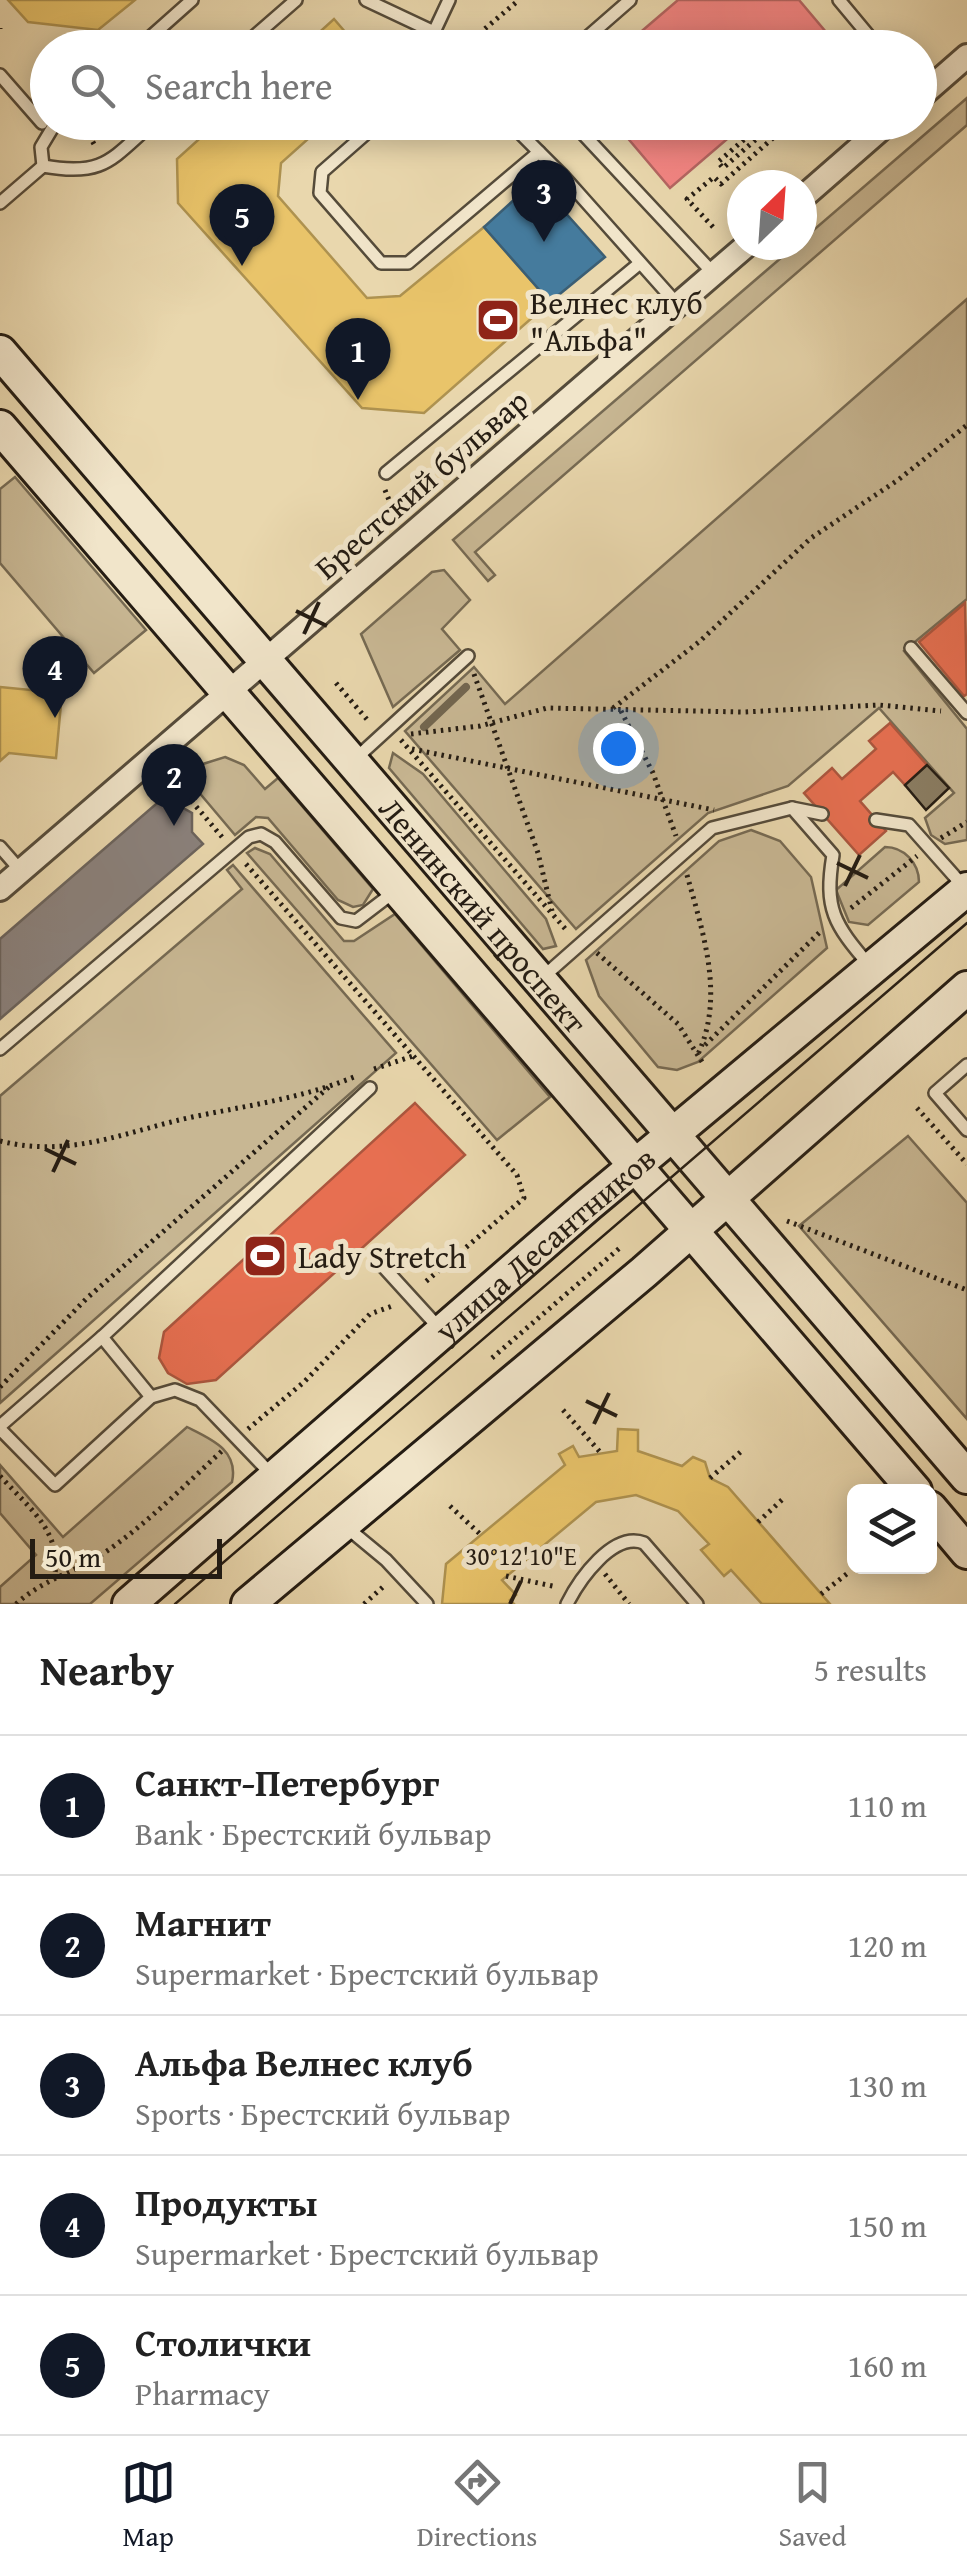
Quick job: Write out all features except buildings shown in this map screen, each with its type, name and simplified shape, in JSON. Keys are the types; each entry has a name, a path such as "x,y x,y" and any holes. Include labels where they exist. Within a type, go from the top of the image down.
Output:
{"main road":[{"name":"Ленинский проспект","path":"0,352 967,1477"},
{"name":"Ленинский проспект","path":"0,427 908,1484"},
{"name":"улица Десантников","path":"130,1604 636,1167 967,889"},
{"path":"248,1604 691,1231 967,988"},
{"path":"937,1516 967,1552"}],"street":[{"path":"937,82 967,56"},
{"path":"817,185 869,140"},
{"name":"Брестский бульвар","path":"0,889 730,260"}],"lane":[{"path":"158,30 192,0"},
{"path":"262,30 296,0"},
{"path":"366,0 430,30"},
{"path":"435,30 449,0"},
{"path":"595,30 630,0"},
{"path":"838,0 864,30"},
{"path":"0,75 30,109"},
{"path":"43,166 41,147 45,140"},
{"path":"43,166 70,171 120,158 137,140"},
{"path":"358,140 322,172 320,194 381,263 408,263 540,152"},
{"path":"528,140 678,305"},
{"path":"589,140 714,274"},
{"path":"0,204 43,166"},
{"path":"386,472 640,263"},
{"path":"911,648 965,711"},
{"path":"352,762 468,656"},
{"path":"540,980 725,822 792,808 822,814"},
{"path":"792,808 833,855 828,886 834,920 872,970"},
{"path":"876,820 909,825 967,889"},
{"path":"0,1049 249,837 262,834 274,842 341,918 356,921 397,889"},
{"path":"0,847 21,872"},
{"path":"967,1065 935,1093 967,1130"},
{"path":"275,1478 200,1400 174,1390 151,1396 54,1486 0,1427 370,1088"},
{"path":"379,1262 443,1332"},
{"path":"102,1337 151,1396"},
{"path":"342,1524 399,1572 426,1604"},
{"path":"567,1604 597,1564 624,1541 644,1542 697,1604"}],"path":[{"path":"483,30 519,0"},
{"path":"92,140 95,146"},
{"path":"742,140 718,162 723,168 755,140"},
{"path":"713,228 687,199 714,177 720,184 770,140"},
{"path":"610,710 699,642 811,538 898,480 967,425"},
{"path":"468,656 538,854 553,914"},
{"path":"336,684 369,722 386,732"},
{"path":"704,1066 678,1024 584,941 570,934 399,738 546,708 744,712 879,706 923,713 965,711"},
{"path":"409,748 697,804 713,808 725,822"},
{"path":"172,778 195,811 234,850 517,1176 524,1198 448,1267 416,1290"},
{"path":"0,1141 46,1147 88,1144 194,1116 282,1102 414,1056"},
{"path":"0,1387 87,1298 330,1086"},
{"path":"918,1108 967,1164"},
{"path":"787,1221 967,1290"},
{"path":"489,1361 622,1246"},
{"path":"248,1428 304,1382 370,1314 404,1298"},
{"path":"563,1410 600,1452"},
{"path":"16,1604 33,1587 107,1551 226,1448"},
{"path":"710,1478 744,1450"},
{"path":"0,1476 46,1526 56,1545 54,1580"},
{"path":"758,1522 784,1498"},
{"path":"450,1506 480,1534"},
{"path":"597,1564 629,1604"},
{"path":"364,1604 399,1572"},
{"path":"822,1594 847,1574"},
{"path":"506,1576 574,1591"}],"shaded area":[{"path":"967,98 967,125 817,255 817,227 918,140 937,140 937,124"},
{"path":"779,260 811,260 475,552 495,575 488,581 453,540"},
{"path":"967,299 967,599 904,651 967,729 967,840 945,844 931,835 925,818 954,793 879,708 788,786 708,813 576,929 405,731 474,667 505,704"},
{"path":"15,477 146,630 94,673 0,563 0,489"},
{"path":"444,570 470,600 442,629 460,650 393,707 361,634 432,572"},
{"path":"393,753 423,774 546,919 556,946 543,949 389,768"},
{"path":"225,757 244,765 265,789 278,778 373,889 363,905 353,907 338,900 268,818 256,817 235,835 186,777 203,764"},
{"path":"751,830 780,841 811,877 827,948 698,1062 677,1070 658,1067 599,996 586,960 719,841"},
{"path":"885,847 909,857 919,882 868,925 849,922 836,890"},
{"path":"255,848 270,854 344,941 354,941 395,914 550,1097 497,1140 247,853"},
{"path":"233,865 396,1053 0,1403 0,1096 242,889 227,870"},
{"path":"908,1136 967,1203 967,1419 799,1226"},
{"path":"187,1427 214,1441 227,1454 232,1482 90,1604 0,1604 0,1587 36,1555 0,1513 0,1465 63,1537"}],"waterway":[{"path":"424,727 466,687"}],"tram line":[{"path":"175,1604 967,923"}],"place":[{"name":"Альфа Велнес клуб","path":"544,242"},
{"name":"Столички","path":"242,266"},
{"name":"Велнес клуб \"Альфа\"","path":"498,320"},
{"name":"Санкт-Петербург","path":"358,400"},
{"name":"Продукты","path":"55,718"},
{"name":"Магнит","path":"174,826"},
{"name":"Lady Stretch","path":"265,1256"}]}
